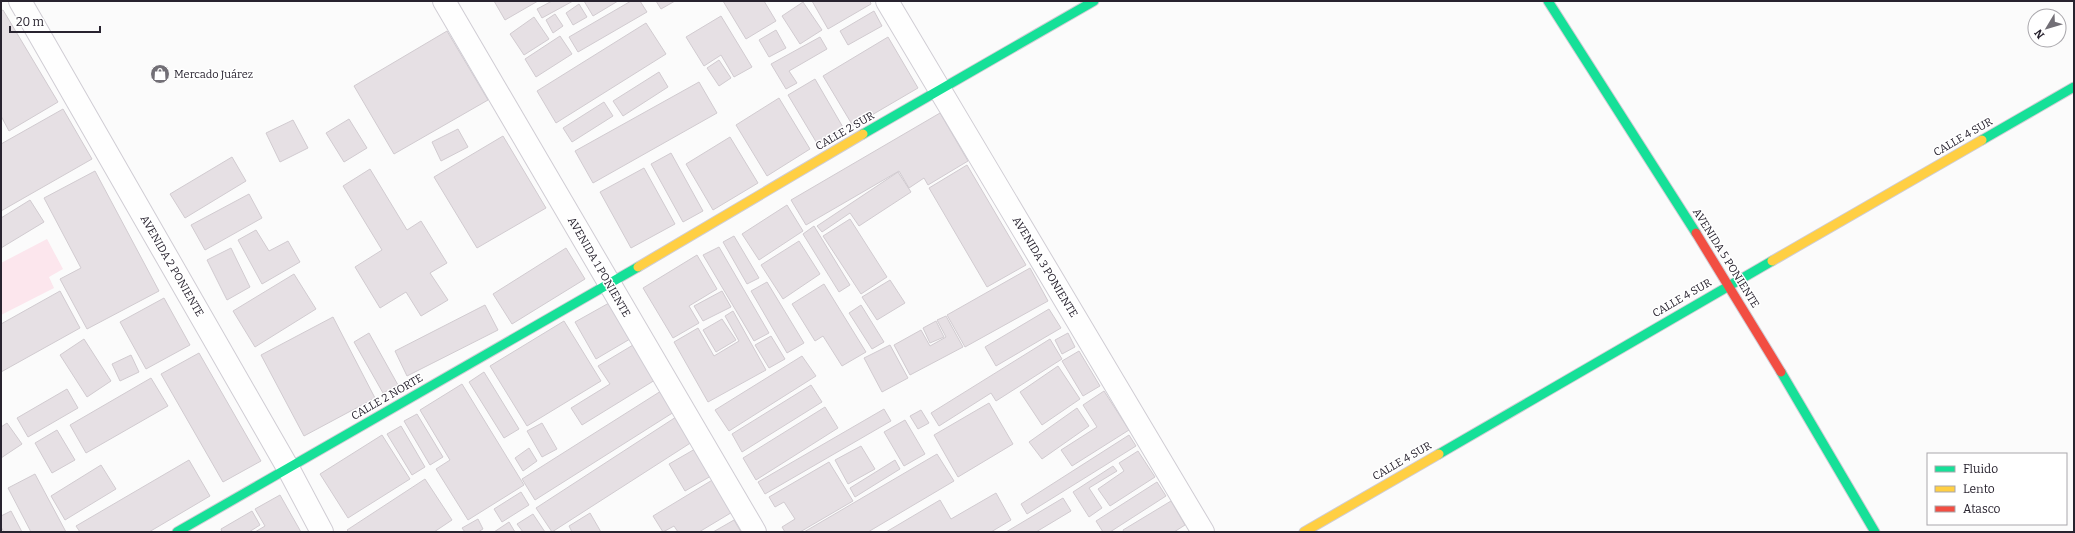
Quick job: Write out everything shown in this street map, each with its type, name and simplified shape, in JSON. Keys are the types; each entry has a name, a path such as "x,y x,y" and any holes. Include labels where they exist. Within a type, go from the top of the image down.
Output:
{"street":[{"name":"AVENIDA 2 PONIENTE","path":"20,1 288,468 322,532"},
{"name":"AVENIDA 1 PONIENTE","path":"444,1 755,532"},
{"name":"AVENIDA 3 PONIENTE","path":"887,1 1203,532"},
{"name":"CALLE 2 SUR","path":"609,284 940,89 1094,1"},
{"name":"AVENIDA 5 PONIENTE","path":"1548,1 1729,285 1875,532"},
{"name":"CALLE 4 SUR","path":"1304,532 2074,87"},
{"name":"CALLE 2 NORTE","path":"177,532 609,284"}],"shaded area":[{"path":"47,239 63,269 49,277 54,288 1,315 1,263"}],"building":[{"path":"494,1 538,1 505,20"},
{"path":"552,1 573,1 542,18 537,9"},
{"path":"584,1 618,1 593,16"},
{"path":"631,1 640,1 647,12 578,52 569,37"},
{"path":"656,1 675,1 661,9"},
{"path":"723,1 764,1 776,21 746,39"},
{"path":"812,1 870,1 871,4 828,29"},
{"path":"803,2 822,30 800,44 782,16"},
{"path":"579,4 587,17 573,25 566,13"},
{"path":"3,10 58,102 9,131 1,116 1,11"},
{"path":"874,11 882,26 848,45 840,31"},
{"path":"555,14 563,26 553,33 546,20"},
{"path":"721,16 752,67 734,77 721,55 704,66 686,37"},
{"path":"534,17 549,39 524,55 510,34"},
{"path":"646,23 666,54 556,123 537,91"},
{"path":"776,30 786,48 769,57 759,40"},
{"path":"447,31 488,100 394,154 354,86"},
{"path":"560,36 572,54 536,77 525,59"},
{"path":"820,37 827,49 789,71 797,83 786,89 771,64"},
{"path":"888,37 918,88 853,126 823,76"},
{"path":"719,60 731,78 719,86 707,68"},
{"path":"659,72 668,87 623,116 613,101"},
{"path":"815,79 844,129 818,145 788,95"},
{"path":"699,82 717,113 593,183 575,151"},
{"path":"779,98 810,149 767,176 736,125"},
{"path":"604,102 613,116 572,142 563,128"},
{"path":"63,109 92,159 1,211 1,144"},
{"path":"940,113 968,161 928,185 924,178 909,188 899,171 806,225 791,200"},
{"path":"349,119 367,148 344,162 326,133"},
{"path":"293,120 308,148 280,162 266,133"},
{"path":"458,129 468,147 441,161 432,142"},
{"path":"503,136 546,208 477,248 434,177"},
{"path":"730,137 758,183 713,210 686,164"},
{"path":"671,153 703,211 683,222 651,164"},
{"path":"232,157 246,181 185,218 170,194"},
{"path":"967,165 1026,265 987,287 929,188"},
{"path":"644,168 675,224 631,248 600,192"},
{"path":"370,169 407,230 421,221 447,263 430,273 448,300 421,316 406,292 380,308 355,267 382,250 343,186"},
{"path":"95,171 159,291 87,329 60,279 81,268 44,198"},
{"path":"898,172 911,192 859,226 850,213 822,232 817,226"},
{"path":"249,194 262,218 205,250 191,225"},
{"path":"30,200 44,222 1,248 1,218"},
{"path":"787,205 803,231 759,260 742,234"},
{"path":"850,219 887,277 861,294 823,236"},
{"path":"814,226 850,285 839,292 803,234"},
{"path":"256,230 269,251 288,241 300,262 262,284 238,240"},
{"path":"734,236 759,278 747,284 723,242"},
{"path":"799,241 820,274 783,299 761,265"},
{"path":"719,247 769,333 754,341 703,255"},
{"path":"231,248 250,287 227,300 207,260"},
{"path":"566,248 585,279 512,324 493,294"},
{"path":"697,255 717,289 689,306 699,323 673,338 643,288"},
{"path":"1030,268 1048,301 965,347 947,315"},
{"path":"294,274 316,309 255,347 233,311"},
{"path":"890,280 905,303 877,320 862,297"},
{"path":"767,282 804,343 787,353 751,291"},
{"path":"824,284 866,352 842,366 823,336 815,341 792,304"},
{"path":"60,291 80,328 1,372 1,324"},
{"path":"722,291 731,307 703,321 694,306"},
{"path":"164,298 190,345 146,369 120,322"},
{"path":"609,303 630,339 596,359 575,322"},
{"path":"485,305 498,330 407,376 395,351"},
{"path":"861,305 884,342 872,349 849,313"},
{"path":"1049,309 1061,328 996,366 985,347"},
{"path":"733,311 766,370 708,402 674,342 698,328 714,356 739,341 725,316"},
{"path":"946,316 963,347 910,375 894,345 921,330 930,346 946,337 937,320"},
{"path":"333,317 375,398 304,436 261,355"},
{"path":"722,319 736,340 716,352 703,330"},
{"path":"564,321 601,381 527,426 490,366"},
{"path":"936,321 944,337 930,343 923,328"},
{"path":"369,333 398,385 383,393 354,342"},
{"path":"1068,333 1075,347 1062,354 1055,340"},
{"path":"771,336 785,359 769,368 755,345"},
{"path":"84,339 111,381 87,397 60,355"},
{"path":"1050,339 1062,359 996,401 991,393 939,426 931,413"},
{"path":"633,345 655,380 582,425 571,408 610,384 598,366"},
{"path":"890,345 908,378 882,392 864,358"},
{"path":"1079,351 1100,386 1083,396 1062,361"},
{"path":"199,353 261,461 223,482 161,374"},
{"path":"131,355 139,372 120,381 112,364"},
{"path":"802,356 816,376 729,431 715,410"},
{"path":"1058,366 1080,399 1042,425 1020,392"},
{"path":"484,372 519,429 504,438 469,382"},
{"path":"151,378 168,406 86,453 70,425"},
{"path":"462,384 524,485 468,520 436,469 450,460 420,410"},
{"path":"811,385 822,402 742,452 732,434"},
{"path":"67,389 78,408 28,437 17,418"},
{"path":"661,391 674,412 535,500 522,479"},
{"path":"1104,391 1129,430 1072,466 1061,450 1097,427 1083,405"},
{"path":"989,403 1013,444 958,477 934,435"},
{"path":"825,407 838,428 756,480 743,458"},
{"path":"1077,408 1089,426 1042,459 1029,442"},
{"path":"884,409 891,421 765,494 758,482"},
{"path":"921,410 929,423 918,429 910,416"},
{"path":"417,414 443,457 430,465 404,421"},
{"path":"676,417 692,442 552,532 536,508"},
{"path":"905,420 925,454 904,466 884,432"},
{"path":"7,423 22,444 1,458 1,427"},
{"path":"542,423 557,449 542,457 527,431"},
{"path":"401,426 425,467 412,475 387,434"},
{"path":"57,430 75,460 52,473 35,443"},
{"path":"382,435 410,479 348,518 320,474"},
{"path":"1129,435 1136,446 1027,514 1021,504"},
{"path":"861,446 875,469 848,484 835,460"},
{"path":"529,448 537,461 523,471 515,458"},
{"path":"695,449 711,476 685,491 669,464"},
{"path":"1138,451 1155,477 1110,506 1098,489 1124,471 1119,463"},
{"path":"937,454 954,481 868,532 804,532"},
{"path":"189,460 210,496 149,532 80,532 76,526"},
{"path":"895,460 900,469 855,497 850,488"},
{"path":"829,462 853,501 800,532 785,532 782,527 795,519 784,502 775,507 769,497"},
{"path":"101,465 116,489 65,520 51,496"},
{"path":"1113,466 1117,471 1089,488 1102,508 1089,517 1073,492"},
{"path":"35,474 66,532 31,532 8,488"},
{"path":"425,479 452,520 434,532 349,532 347,530"},
{"path":"714,479 734,511 699,532 678,532 674,526 663,532 653,516"},
{"path":"1157,482 1166,496 1110,532 1103,532 1096,521"},
{"path":"521,492 529,505 502,522 494,509"},
{"path":"996,493 1011,520 991,532 886,532 940,500 951,519"},
{"path":"280,495 301,532 255,532 265,526 255,509"},
{"path":"1063,498 1071,511 1036,532 1006,532"},
{"path":"1171,501 1185,525 1174,532 1124,532 1123,530"},
{"path":"11,511 22,532 4,532 1,527 1,516"},
{"path":"252,511 260,525 249,532 222,532 221,529"},
{"path":"590,513 601,532 572,532 569,526"},
{"path":"533,514 545,532 523,532 517,524"},
{"path":"478,519 483,529 478,532 465,532 462,528"},
{"path":"734,520 741,532 713,532"},
{"path":"509,522 515,532 494,532"}],"traffic: fast":[{"path":"863,134 1094,1"},
{"path":"1548,1 1696,233"},
{"path":"1982,140 2074,87"},
{"path":"1439,454 1772,261"},
{"path":"177,532 638,267"},
{"path":"1781,372 1875,532"}],"traffic: slow":[{"path":"638,267 863,134"},
{"path":"1772,261 1982,140"},
{"path":"1304,532 1439,454"}],"traffic: jam":[{"path":"1696,233 1781,372"}],"place":[{"name":"Mercado Juárez","path":"160,74"}]}
